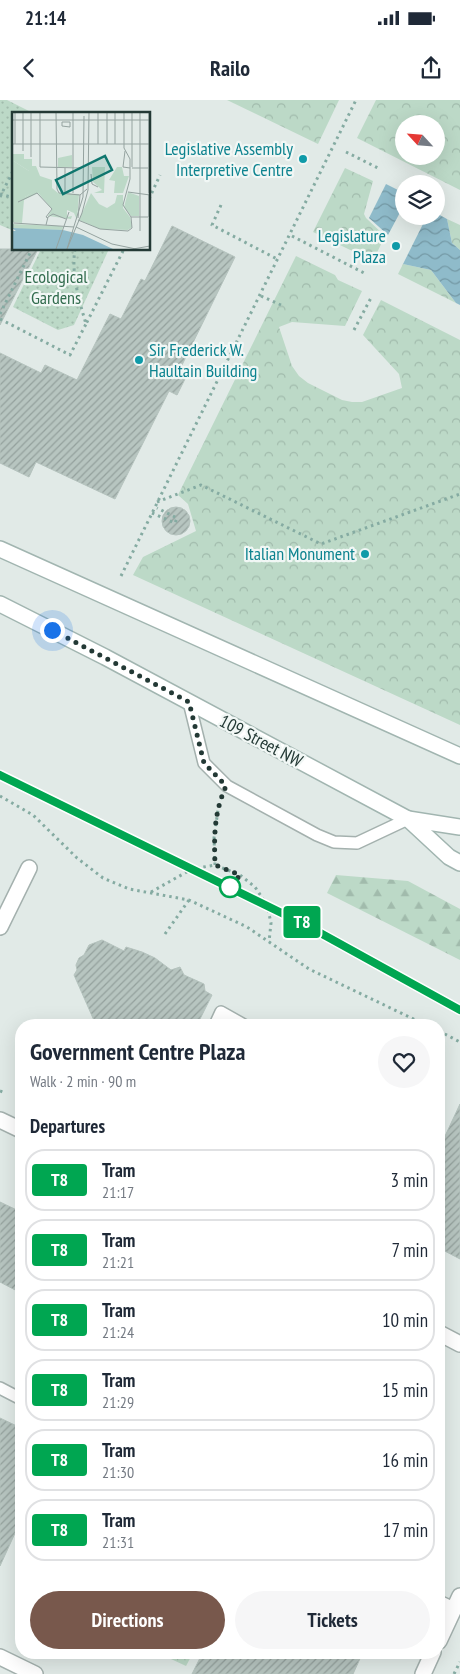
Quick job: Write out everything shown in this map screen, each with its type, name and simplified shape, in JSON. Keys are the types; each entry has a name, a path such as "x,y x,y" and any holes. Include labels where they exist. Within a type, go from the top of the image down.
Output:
{"main road":[{"path":"0,549 460,756"},
{"name":"109 Street NW","path":"0,604 105,657 408,819 448,857 460,863"},
{"path":"408,819 460,827"},
{"path":"0,928 29,868"},
{"path":"0,1120 15,1127"},
{"path":"445,1337 460,1344"},
{"path":"445,1628 457,1602"},
{"path":"0,1657 35,1674"},
{"path":"423,1674 430,1659"}],"lane":[{"path":"189,702 204,763 226,786 317,835 334,842 357,843 408,819"},
{"path":"217,1019 221,1012 233,1019"},
{"path":"0,1388 15,1395"}],"path":[{"path":"121,576 356,100"},
{"path":"346,152 380,169"},
{"path":"0,195 12,173"},
{"path":"150,196 160,175"},
{"path":"221,205 212,225 277,259"},
{"path":"292,236 366,274"},
{"path":"0,314 32,250"},
{"path":"75,250 73,259 76,289 86,324"},
{"path":"0,319 70,356 123,250"},
{"path":"261,296 281,305"},
{"path":"354,330 372,296"},
{"path":"157,502 201,485 321,544 460,494"},
{"path":"152,513 175,524 178,518 157,508"},
{"path":"215,865 214,838 218,804 226,786"},
{"path":"0,796 33,815 77,858 103,878 129,889 189,900 247,927 310,969 414,1019"},
{"path":"150,893 192,868 215,865 240,875 255,887 267,905 271,923 269,942"},
{"path":"165,934 189,900"},
{"path":"445,1034 460,1042"},
{"path":"0,1091 5,1093"},
{"path":"454,1674 460,1662"}],"green space":[{"name":"Ecological Gardens","path":"0,100 7,100 31,112 12,112 12,230 0,225"},
{"path":"227,100 339,100 318,144"},
{"path":"376,100 460,100 460,190 445,182 445,175 430,175 410,165 445,165 445,115 395,115 395,157 357,138"},
{"path":"345,168 373,181 364,214 385,236 373,261 313,232"},
{"path":"447,219 460,225 460,250 452,243"},
{"name":"Ecological Gardens","path":"41,250 109,250 74,325 58,330 13,307"},
{"path":"296,256 335,275 338,280 362,291 345,326 292,322 279,327 292,366 299,376 308,383 342,400 352,402 362,402 402,388 399,374 363,335 381,300 460,340 460,725 133,575 143,557 196,531 188,504 178,495"},
{"path":"403,264 431,270 456,303 398,274"},
{"path":"336,875 408,881 460,909 460,960 327,893"},
{"path":"171,1659 190,1659 186,1666"}],"water":[{"path":"386,184 395,188 395,222 388,235 369,218"},
{"path":"445,218 447,219 452,243 460,250 460,305 456,303 431,270 403,264 422,225 445,225"}],"building":[{"name":"Sir Frederick W. Haultain Building","path":"172,226 235,257 181,367 189,371 177,395 169,391 115,499 36,462 29,477 0,463 0,353 41,373 45,365 77,380 110,314 121,319 141,279 145,281"},
{"path":"0,249 38,250 0,325"},
{"path":"176,507 186,511 190,521 186,531 176,535 166,531 162,521 166,511"},
{"path":"102,940 124,951 126,947 142,952 155,958 171,970 180,967 184,975 204,984 205,991 212,995 200,1019 93,1019 74,975 79,958 84,955 89,945"},
{"path":"460,1104 460,1259 445,1251 445,1136"},
{"path":"0,1202 15,1209 15,1290 0,1282"},
{"path":"0,1418 15,1425 15,1533 0,1566"},
{"path":"200,1659 360,1659 353,1674 192,1674"}],"tram line":[{"path":"0,775 304,923 460,1010"},
{"name":"T8","path":"0,775 304,924 460,1010"}],"place":[{"name":"Legislative Assembly Interpretive Centre","path":"303,159"},
{"name":"Legislature Plaza","path":"396,246"},
{"name":"Sir Frederick W. Haultain Building","path":"139,360"},
{"name":"Italian Monument","path":"365,554"}],"route":[{"path":"52,630 189,702 204,763 226,786 218,804 214,838 215,865 240,875 230,887"}]}
